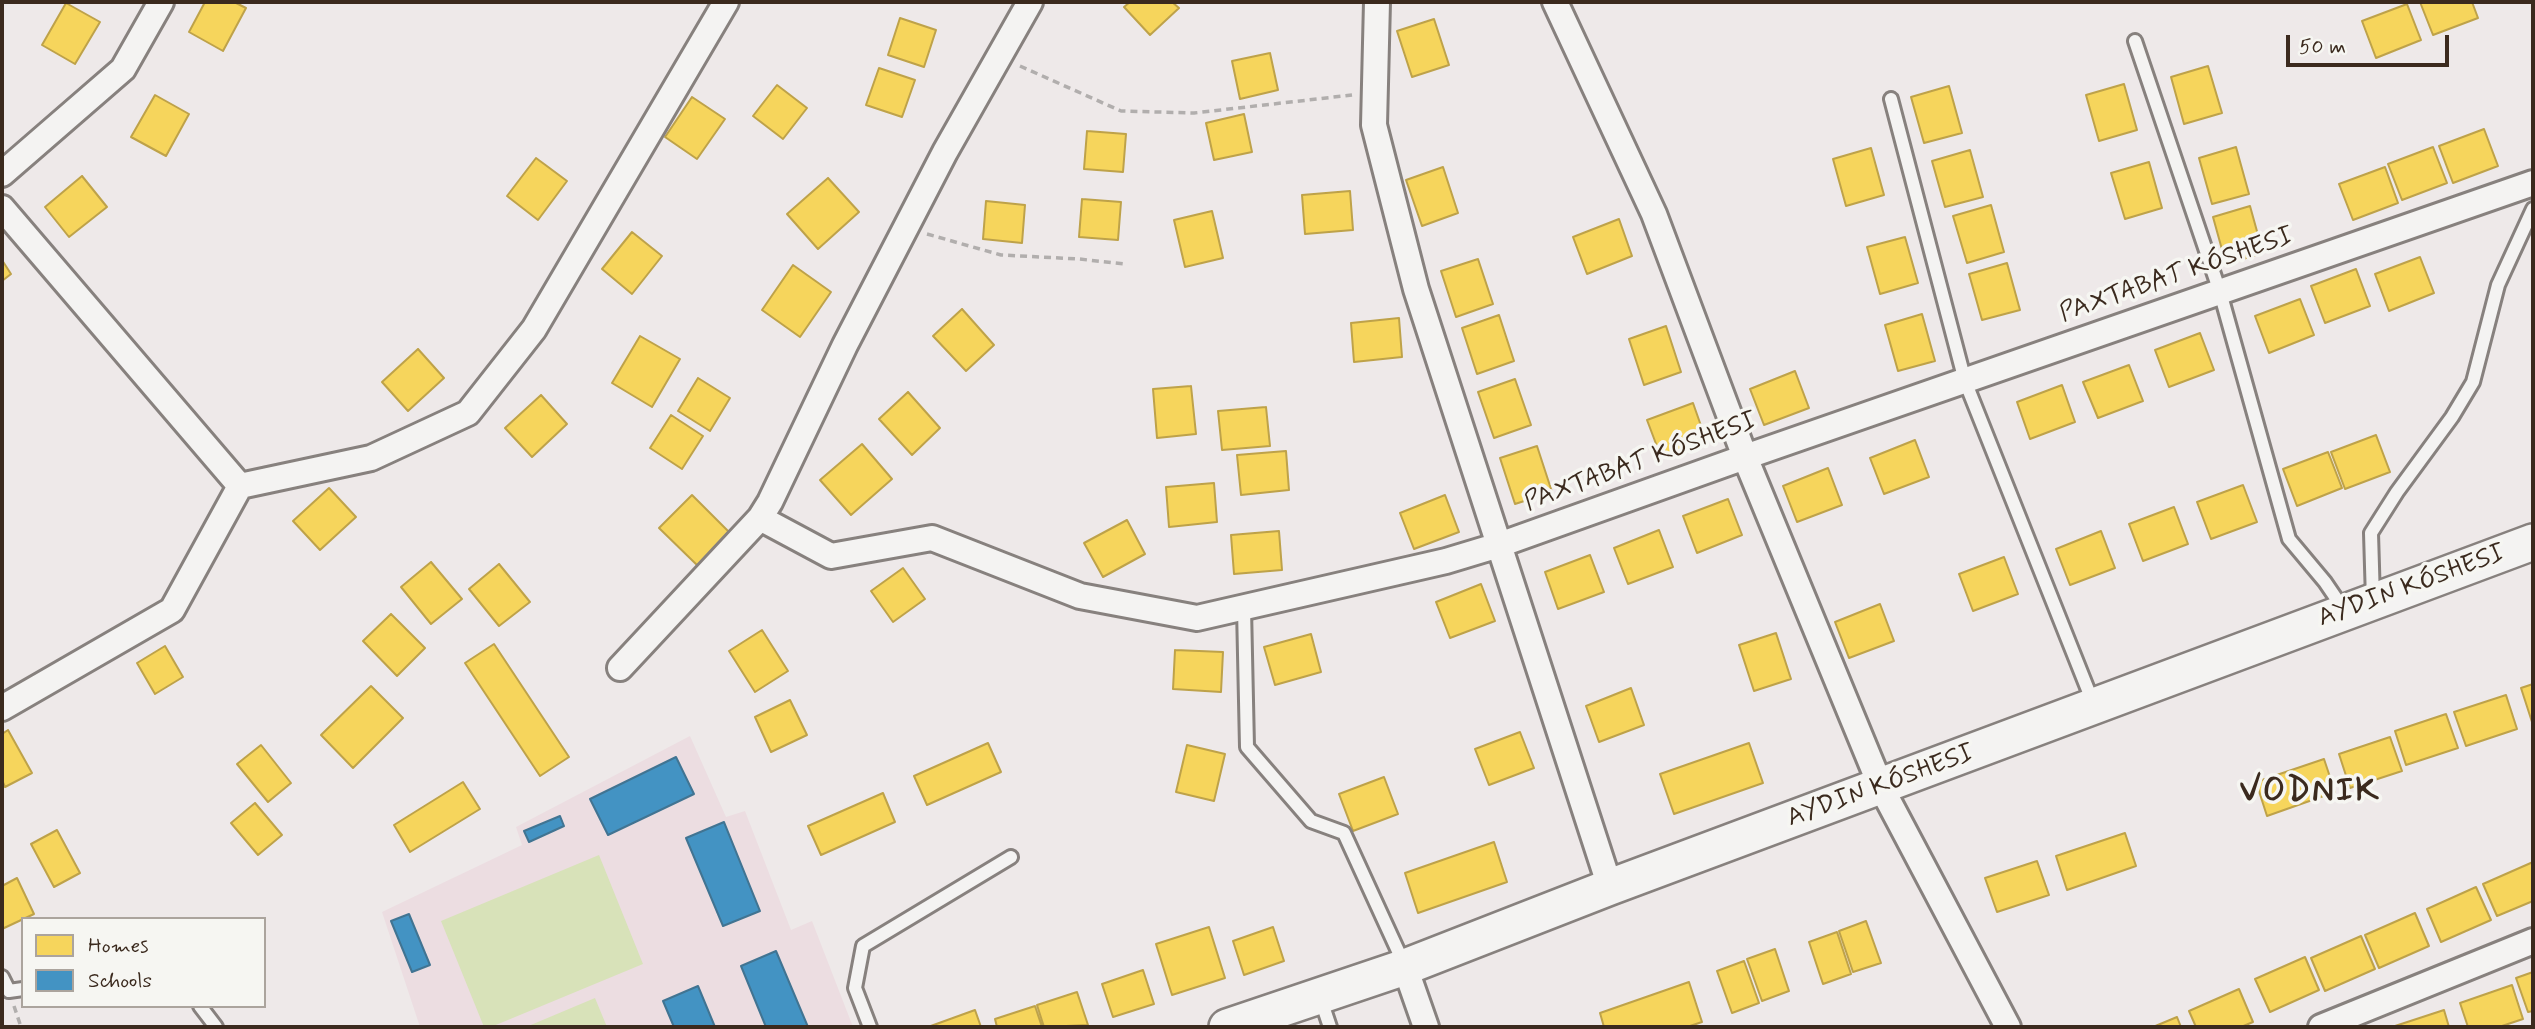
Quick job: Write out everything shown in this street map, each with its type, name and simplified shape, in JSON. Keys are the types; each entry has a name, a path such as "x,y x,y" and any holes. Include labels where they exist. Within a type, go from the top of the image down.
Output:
{"street":[{"path":"2,174 123,69 161,2"},
{"path":"2,708 172,610 240,486 371,458 468,413 534,329 726,2"},
{"path":"620,667 760,518 770,502 845,345 945,152 1030,2"},
{"path":"1377,2 1374,125 1416,289 1610,887"},
{"path":"1555,2 1654,214 1745,457 1881,787 2008,1027"},
{"name":"PAXTABAT KÓSHESI","path":"760,518 831,555 932,538 1080,596 1196,618 1446,561 1499,545 2533,183"},
{"path":"2,208 240,486"},
{"path":"1227,1027 1325,1012 1405,967 1610,887 2533,542"},
{"path":"2321,1027 2533,942"},
{"path":"1405,967 1426,1027"}],"lane":[{"path":"2135,41 2220,292 2289,539 2325,582 2359,606 2371,533 2397,492 2452,417 2473,382 2498,285 2533,209"},
{"path":"1891,99 1965,381 2095,706"},
{"path":"1244,608 1247,747 1311,821 1344,833 1405,967"},
{"path":"870,1027 855,988 863,946 1011,857"},
{"path":"2,977 9,991 21,989"},
{"path":"202,1008 216,1027"}],"path":[{"path":"999,56 1121,111 1194,113 1375,92"},
{"path":"906,228 1001,255 1124,264"}],"shaded area":[{"path":"690,736 726,817 745,811 791,930 812,921 853,1027 420,1027 382,912 522,845 516,827"}],"green space":[{"path":"599,855 643,964 491,1027 484,1027 441,921"},
{"path":"595,998 607,1027 526,1027"}],"building: Homes":[{"path":"205,2 234,2 246,8 223,51 189,32"},
{"path":"1130,2 1172,2 1179,8 1150,35 1124,7"},
{"path":"2420,2 2472,2 2478,18 2433,35"},
{"path":"66,3 100,22 75,64 42,45"},
{"path":"2407,4 2421,40 2376,58 2362,21"},
{"path":"900,18 936,30 924,67 888,55"},
{"path":"1434,19 1449,65 1412,77 1397,31"},
{"path":"1270,53 1278,90 1240,99 1232,61"},
{"path":"2208,66 2222,113 2184,124 2171,77"},
{"path":"879,68 915,80 902,117 866,105"},
{"path":"2124,84 2137,130 2099,141 2086,95"},
{"path":"777,85 807,108 783,139 753,116"},
{"path":"1949,86 1962,133 1924,143 1911,97"},
{"path":"155,95 189,114 166,156 131,137"},
{"path":"692,97 725,119 697,159 665,137"},
{"path":"1244,114 1252,152 1214,160 1206,123"},
{"path":"2484,129 2498,166 2453,183 2439,146"},
{"path":"1087,131 1126,134 1123,172 1084,169"},
{"path":"2236,147 2249,194 2212,204 2199,158"},
{"path":"2433,147 2447,183 2402,200 2388,164"},
{"path":"1871,148 1884,195 1846,206 1833,159"},
{"path":"1970,150 1983,197 1945,207 1932,161"},
{"path":"536,158 567,181 538,220 507,196"},
{"path":"2149,162 2162,208 2125,219 2111,173"},
{"path":"1443,167 1458,213 1422,226 1406,180"},
{"path":"2385,167 2398,203 2353,220 2339,184"},
{"path":"82,176 107,207 69,237 45,207"},
{"path":"828,178 859,212 818,249 787,214"},
{"path":"1350,191 1353,230 1305,234 1302,195"},
{"path":"1082,199 1121,202 1118,240 1079,237"},
{"path":"986,201 1025,205 1022,243 983,239"},
{"path":"1991,205 2004,252 1967,263 1953,216"},
{"path":"2250,206 2263,253 2226,264 2213,217"},
{"path":"1212,211 1223,258 1185,267 1174,220"},
{"path":"1619,219 1632,256 1587,274 1573,237"},
{"path":"632,232 662,256 632,294 602,269"},
{"path":"1905,237 1918,283 1880,294 1867,247"},
{"path":"2420,257 2434,293 2389,311 2375,274"},
{"path":"1478,259 1493,304 1456,317 1441,271"},
{"path":"2,260 11,274 2,281"},
{"path":"2007,263 2020,310 1982,320 1969,274"},
{"path":"793,265 831,292 800,337 762,310"},
{"path":"2356,269 2370,306 2325,323 2311,286"},
{"path":"2300,299 2314,335 2269,353 2255,316"},
{"path":"962,309 994,345 966,371 933,336"},
{"path":"1922,314 1935,361 1898,371 1885,325"},
{"path":"1499,315 1514,361 1477,374 1462,328"},
{"path":"1399,318 1402,357 1354,362 1351,323"},
{"path":"1666,326 1681,372 1644,385 1629,339"},
{"path":"2200,333 2214,370 2169,387 2155,350"},
{"path":"640,336 680,359 652,407 612,383"},
{"path":"418,349 444,378 408,411 382,382"},
{"path":"2129,365 2143,401 2098,418 2083,382"},
{"path":"1795,371 1809,408 1764,425 1750,389"},
{"path":"698,378 730,398 710,431 678,411"},
{"path":"1515,379 1531,425 1494,438 1478,392"},
{"path":"2062,385 2075,422 2030,439 2017,402"},
{"path":"1191,386 1196,434 1157,438 1153,389"},
{"path":"908,392 940,428 912,455 879,419"},
{"path":"541,395 567,424 532,457 505,428"},
{"path":"1693,403 1706,440 1661,457 1647,420"},
{"path":"1266,407 1270,446 1222,450 1218,411"},
{"path":"671,415 703,436 682,469 650,448"},
{"path":"2376,435 2390,472 2345,489 2331,452"},
{"path":"1915,440 1929,477 1884,494 1870,458"},
{"path":"862,444 892,479 851,515 820,480"},
{"path":"1537,446 1552,492 1515,504 1500,458"},
{"path":"1286,451 1289,490 1241,495 1237,455"},
{"path":"2328,452 2342,488 2297,506 2283,469"},
{"path":"1828,468 1842,505 1797,522 1783,486"},
{"path":"1214,483 1217,522 1169,527 1166,487"},
{"path":"2243,485 2257,522 2211,539 2197,502"},
{"path":"329,488 356,517 320,550 293,521"},
{"path":"692,495 730,533 698,566 659,528"},
{"path":"1445,495 1459,532 1414,549 1400,513"},
{"path":"1728,499 1742,535 1697,553 1683,516"},
{"path":"2174,507 2188,544 2143,561 2129,524"},
{"path":"1127,520 1145,554 1103,577 1084,543"},
{"path":"1659,530 1673,567 1628,584 1614,548"},
{"path":"1279,531 1282,570 1234,574 1231,535"},
{"path":"2101,531 2115,568 2070,585 2056,549"},
{"path":"1590,555 1604,592 1558,609 1545,572"},
{"path":"2004,557 2018,594 1973,611 1959,574"},
{"path":"431,562 462,599 431,624 401,587"},
{"path":"499,564 530,602 499,626 469,589"},
{"path":"903,568 925,599 893,622 871,591"},
{"path":"1481,584 1495,621 1450,638 1436,602"},
{"path":"1880,604 1894,641 1849,658 1835,622"},
{"path":"391,614 425,648 397,676 363,641"},
{"path":"762,630 788,671 755,692 729,651"},
{"path":"1776,633 1791,679 1754,691 1739,645"},
{"path":"1311,634 1321,672 1275,685 1264,647"},
{"path":"494,644 569,757 540,776 465,663"},
{"path":"165,646 183,677 155,694 137,663"},
{"path":"1175,650 1223,652 1221,692 1173,689"},
{"path":"2533,684 2533,722 2532,722 2521,688"},
{"path":"371,686 403,718 353,768 321,735"},
{"path":"1631,688 1644,725 1599,742 1586,706"},
{"path":"2506,695 2517,729 2466,746 2454,712"},
{"path":"790,700 807,735 771,752 755,717"},
{"path":"2446,714 2458,748 2406,765 2395,731"},
{"path":"8,730 32,773 5,787 2,780 2,734"},
{"path":"1520,732 1534,768 1489,785 1475,749"},
{"path":"2390,737 2402,771 2350,788 2339,754"},
{"path":"988,743 1001,772 927,805 914,776"},
{"path":"1749,743 1763,783 1674,814 1660,774"},
{"path":"261,745 291,783 268,802 237,764"},
{"path":"1187,745 1225,754 1214,801 1176,792"},
{"path":"2324,759 2335,792 2267,816 2256,782"},
{"path":"1384,777 1398,814 1353,831 1339,794"},
{"path":"463,782 480,809 410,852 394,825"},
{"path":"883,793 895,822 821,855 808,826"},
{"path":"255,803 282,835 258,855 231,823"},
{"path":"57,830 80,873 54,887 31,844"},
{"path":"2125,833 2136,866 2067,890 2056,856"},
{"path":"1494,842 1507,882 1418,913 1405,873"},
{"path":"2037,861 2049,895 1997,912 1985,878"},
{"path":"2533,862 2533,901 2497,916 2483,884"},
{"path":"17,878 34,914 21,917 21,920 2,929 2,886"},
{"path":"2476,887 2491,920 2441,942 2427,909"},
{"path":"2415,913 2429,946 2379,968 2365,935"},
{"path":"1866,921 1881,963 1853,972 1839,931"},
{"path":"1209,927 1225,978 1172,995 1156,944"},
{"path":"1273,927 1284,961 1244,975 1233,941"},
{"path":"1837,932 1851,974 1823,984 1809,942"},
{"path":"2361,936 2375,969 2325,991 2311,958"},
{"path":"1775,949 1789,991 1762,1001 1747,959"},
{"path":"2305,957 2319,990 2270,1012 2255,979"},
{"path":"1744,961 1759,1003 1732,1013 1717,971"},
{"path":"1143,970 1154,1004 1113,1017 1102,984"},
{"path":"2533,972 2533,1011 2528,1012 2516,978"},
{"path":"1689,982 1702,1022 1687,1027 1604,1027 1600,1013"},
{"path":"2512,985 2523,1019 2499,1027 2468,1027 2460,1003"},
{"path":"2239,989 2253,1022 2241,1027 2196,1027 2189,1011"},
{"path":"1077,992 1088,1025 1044,1027 1037,1005"},
{"path":"1035,1006 1042,1027 997,1027 995,1019"},
{"path":"975,1010 981,1027 928,1027"},
{"path":"2444,1010 2449,1027 2392,1027"},
{"path":"2177,1017 2181,1027 2153,1027"}],"building: Schools":[{"path":"676,757 694,794 608,835 590,799"},
{"path":"560,816 564,826 529,842 524,831"},
{"path":"724,822 760,911 723,926 686,838"},
{"path":"409,914 430,965 412,972 391,921"},
{"path":"776,951 808,1027 766,1027 741,966"},
{"path":"698,986 715,1027 674,1027 663,1001"}],"district":[{"name":"VODNIK","path":"2310,793"}]}
